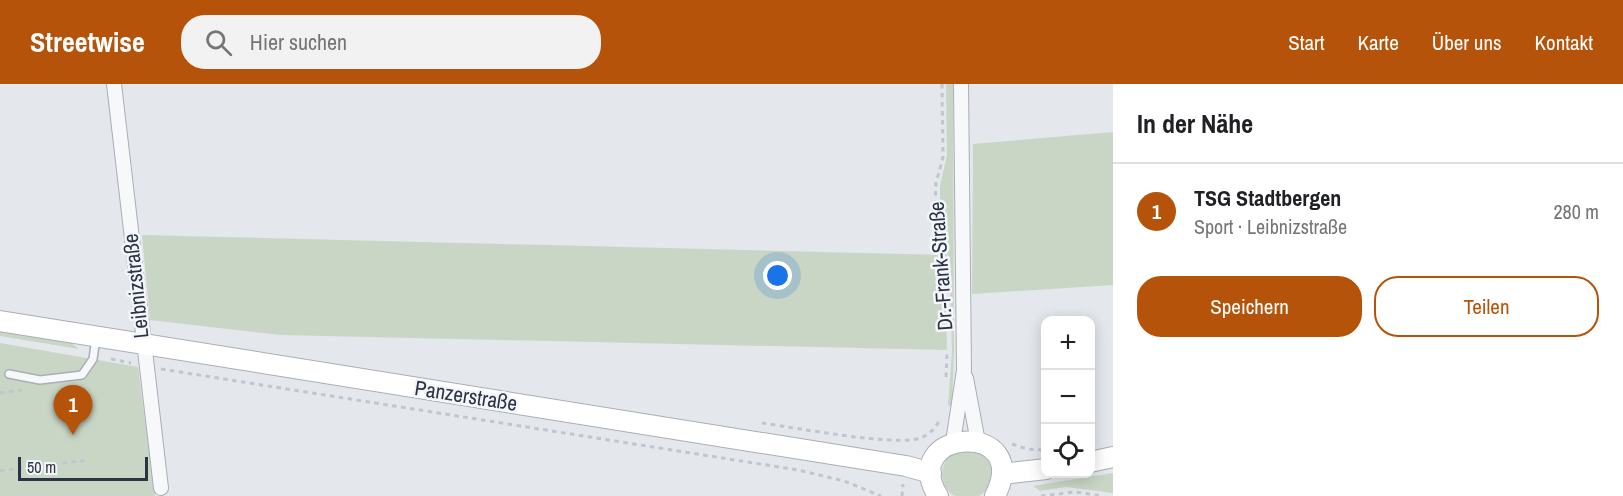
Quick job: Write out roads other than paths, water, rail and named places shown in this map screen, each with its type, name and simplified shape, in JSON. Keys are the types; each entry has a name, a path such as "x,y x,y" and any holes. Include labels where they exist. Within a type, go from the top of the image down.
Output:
{"street":[{"name":"Leibnizstraße","path":"114,84 160,488"},
{"name":"Dr.-Frank-Straße","path":"953,442 964,370 961,84"},
{"name":"Panzerstraße","path":"0,321 95,346 142,344 906,466 931,472"},
{"name":"Dr.-Frank-Straße","path":"964,370 978,442"},
{"path":"938,496 932,484 931,472 938,454 953,442 978,442 996,455 1002,474 995,496"},
{"path":"1095,461 1113,457"},
{"path":"1002,474 1041,470"}],"lane":[{"path":"9,374 40,380 74,377 87,371 95,346"}],"place":[{"name":"TSG Stadtbergen","path":"73,435"}]}
